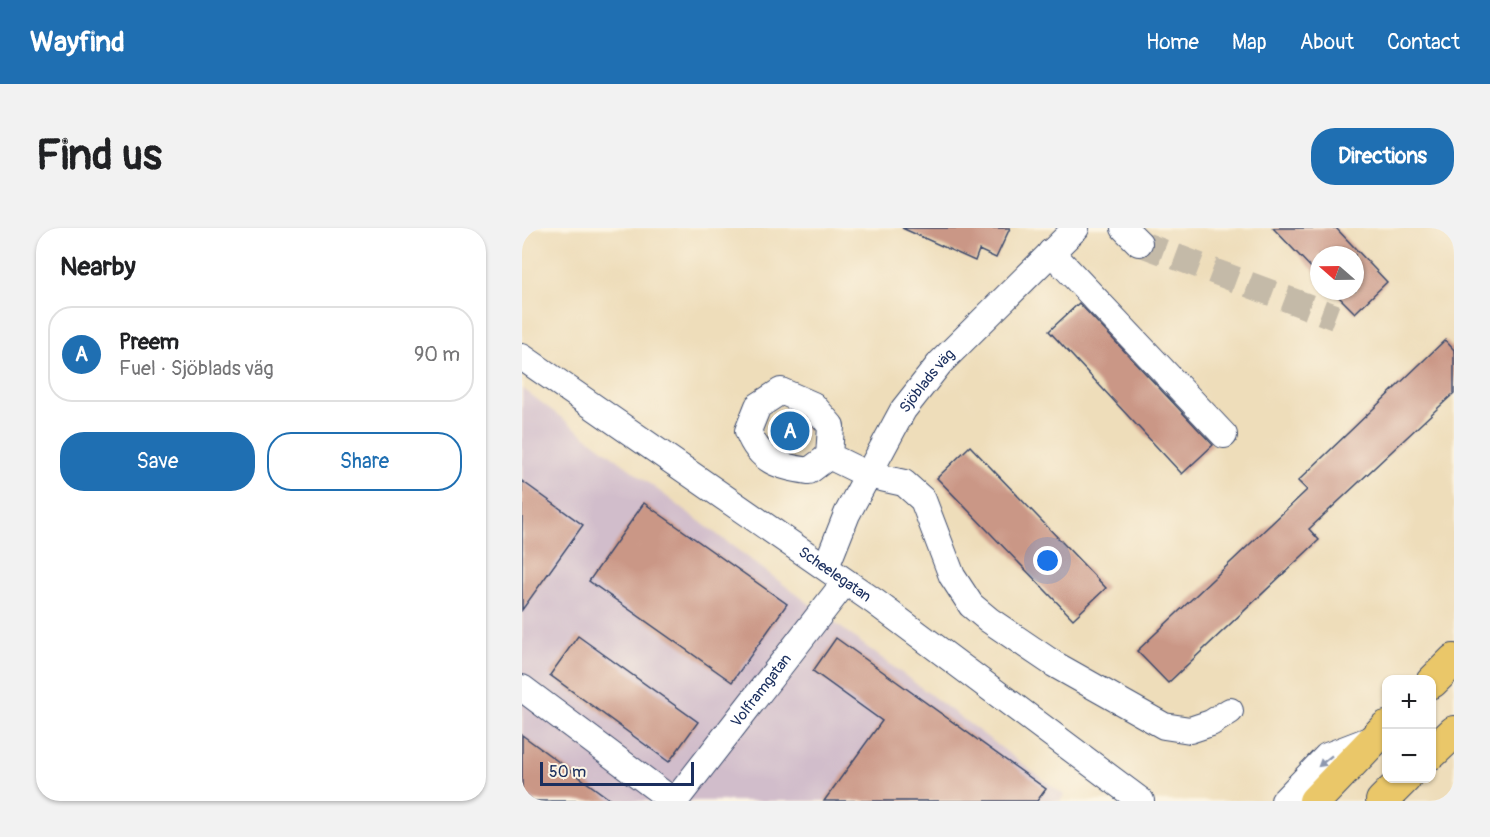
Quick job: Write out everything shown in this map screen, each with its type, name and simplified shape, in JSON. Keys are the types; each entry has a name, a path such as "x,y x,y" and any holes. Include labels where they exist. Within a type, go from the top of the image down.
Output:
{"main road":[{"path":"1436,677 1454,660"},
{"path":"1315,801 1382,732"},
{"path":"1436,750 1454,732"},
{"path":"1436,751 1454,737"}],"street":[{"name":"Sjöblads väg","path":"836,574 847,514 903,410 940,363 1076,228"},
{"path":"1051,252 1224,435"},
{"name":"Scheelegatan","path":"522,357 836,574 1142,801"},
{"path":"829,456 868,475 904,483 923,500 952,576 972,605 989,620 1054,664 1164,726 1190,730 1211,723 1230,711"},
{"name":"Volframgatan","path":"674,801 836,574"},
{"path":"1431,675 1454,648"},
{"path":"522,688 674,801"},
{"path":"1284,801 1327,756 1382,732"}],"shaded area":[{"path":"522,388 1064,795 1060,801 522,801"}],"building":[{"path":"902,228 1010,228 996,258 979,250 975,261"},
{"path":"1273,228 1336,228 1353,246 1310,246 1310,267"},
{"path":"1364,258 1387,282 1355,313 1342,300 1364,300"},
{"path":"1079,303 1213,445 1182,474 1049,331"},
{"path":"1445,340 1454,350 1454,393 1309,529 1319,540 1168,683 1137,651 1307,490 1298,481"},
{"path":"788,411 804,417 810,424 791,452 779,448 769,439"},
{"path":"970,446 1106,588 1073,619 937,478"},
{"path":"522,481 583,525 522,610"},
{"path":"644,503 787,604 732,682 589,581"},
{"path":"578,636 698,722 669,762 550,675"},
{"path":"836,638 1046,789 1037,801 824,801 882,721 813,671"},
{"path":"522,735 612,801 534,801 522,792"}],"tunnel":[{"path":"1139,243 1335,317"}],"place":[{"name":"Preem","path":"790,431"}]}
